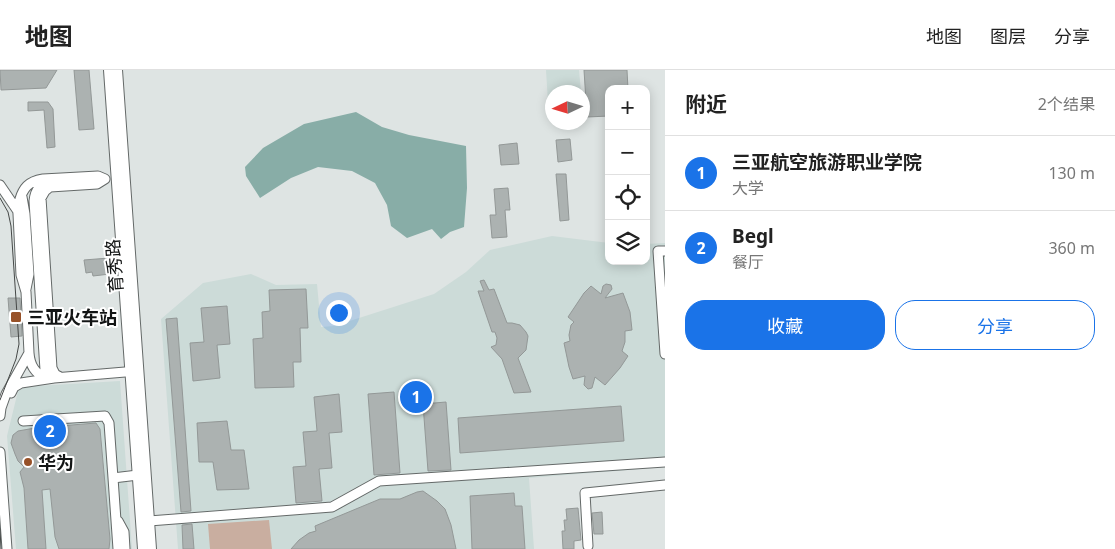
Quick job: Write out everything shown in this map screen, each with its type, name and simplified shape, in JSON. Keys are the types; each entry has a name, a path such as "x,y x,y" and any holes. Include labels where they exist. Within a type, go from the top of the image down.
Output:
{"main road":[{"name":"育秀路","path":"109,70 121,181"},
{"name":"育秀路","path":"117,70 121,181 134,372 143,549"},
{"name":"育秀路","path":"134,372 151,549"}],"street":[{"path":"26,292 21,275 18,210 22,195 27,186 32,182 43,179 98,176 104,179"},
{"path":"53,378 46,373 44,367 34,196 38,188 44,184 104,179 121,181"},
{"path":"0,185 18,210"},
{"path":"22,195 29,274 26,292 30,361 34,370 53,378"},
{"path":"665,250 658,251 665,354"},
{"path":"0,415 6,394 29,353"},
{"path":"0,415 12,390 17,385 25,382 134,372"},
{"path":"23,421 105,416 109,423 118,549"},
{"path":"0,452 7,549"},
{"path":"149,521 332,507 379,481 665,462"},
{"path":"113,478 138,476"},
{"path":"588,546 585,493 665,485"},
{"path":"116,517 124,532 125,549"}],"shaded area":[{"path":"546,70 579,70 580,85 547,85"},
{"path":"356,112 382,127 409,135 466,146 467,188 464,227 450,232 441,239 432,229 407,238 391,226 387,205 375,183 352,171 318,167 291,178 260,198 246,176 245,167 263,148 304,124"},
{"path":"552,236 605,243 605,265 650,265 650,244 665,243 665,467 529,478 534,549 178,549 161,319 203,283 251,274 276,285 317,284 321,327 334,326 434,294 466,272 490,250"},
{"path":"120,381 132,549 16,549 7,436 19,387"},
{"path":"269,520 272,549 210,549 208,524"}],"building":[{"path":"0,70 57,70 46,88 1,90"},
{"path":"74,70 89,70 94,129 79,130"},
{"path":"584,70 627,70 628,85 605,85 605,116 590,117 590,85 585,85"},
{"path":"28,102 48,102 53,109 55,147 47,148 44,110 28,111"},
{"path":"570,139 572,160 558,162 556,140"},
{"path":"517,143 519,164 501,165 499,145"},
{"path":"556,174 566,174 569,220 560,221"},
{"path":"508,188 510,210 505,210 507,237 492,238 490,215 496,215 494,189"},
{"path":"109,258 110,274 93,276 92,272 86,273 84,260"},
{"path":"484,280 489,290 494,289 507,323 520,325 528,336 526,350 518,358 531,392 514,393 502,359 491,347 496,345 497,338 495,332 492,332 478,291 484,291 480,281"},
{"path":"606,284 611,285 612,289 605,298 623,293 630,312 632,330 625,331 625,342 622,351 628,356 605,385 595,377 592,388 588,389 584,385 585,376 573,379 569,367 564,343 570,341 571,325 574,322 568,317 591,286 601,294 603,286"},
{"path":"306,289 308,328 300,328 301,362 293,362 294,387 255,388 253,339 263,338 262,312 270,311 269,290"},
{"name":"三亚火车站","path":"8,298 20,298 22,336 11,337"},
{"path":"227,306 230,344 217,345 220,378 193,381 190,343 204,342 201,308"},
{"path":"177,318 191,511 181,512 166,319"},
{"path":"394,392 400,473 374,475 368,394"},
{"path":"339,394 342,432 329,433 332,468 319,469 322,501 296,503 293,467 306,466 303,432 317,431 314,397"},
{"path":"446,402 451,470 428,471 423,404"},
{"path":"621,406 624,441 460,453 458,418"},
{"path":"227,421 231,450 244,450 249,489 217,490 213,462 199,462 197,423"},
{"path":"96,423 100,429 110,539 109,549 59,549 55,537 50,489 42,490 46,549 28,549 24,488 20,472 24,467 18,461 11,443 13,435 18,431 35,428"},
{"path":"423,491 445,509 451,525 456,549 291,549 299,540 309,533 316,531 315,526 380,499 400,499"},
{"path":"514,493 515,506 522,506 525,549 472,549 470,496"},
{"path":"578,508 581,540 574,541 574,549 563,549 562,531 565,531 564,520 567,520 566,509"},
{"path":"602,512 603,534 594,534 592,513"},
{"path":"192,524 194,549 183,549 182,525"}],"tram line":[{"path":"0,198 8,212 11,226 19,344 16,359 0,400"},
{"path":"0,529 1,549"}],"place":[{"name":"三亚火车站","path":"16,317"},
{"name":"三亚航空旅游职业学院","path":"416,397"},
{"name":"Begl","path":"50,431"},
{"name":"华为","path":"28,462"}]}
